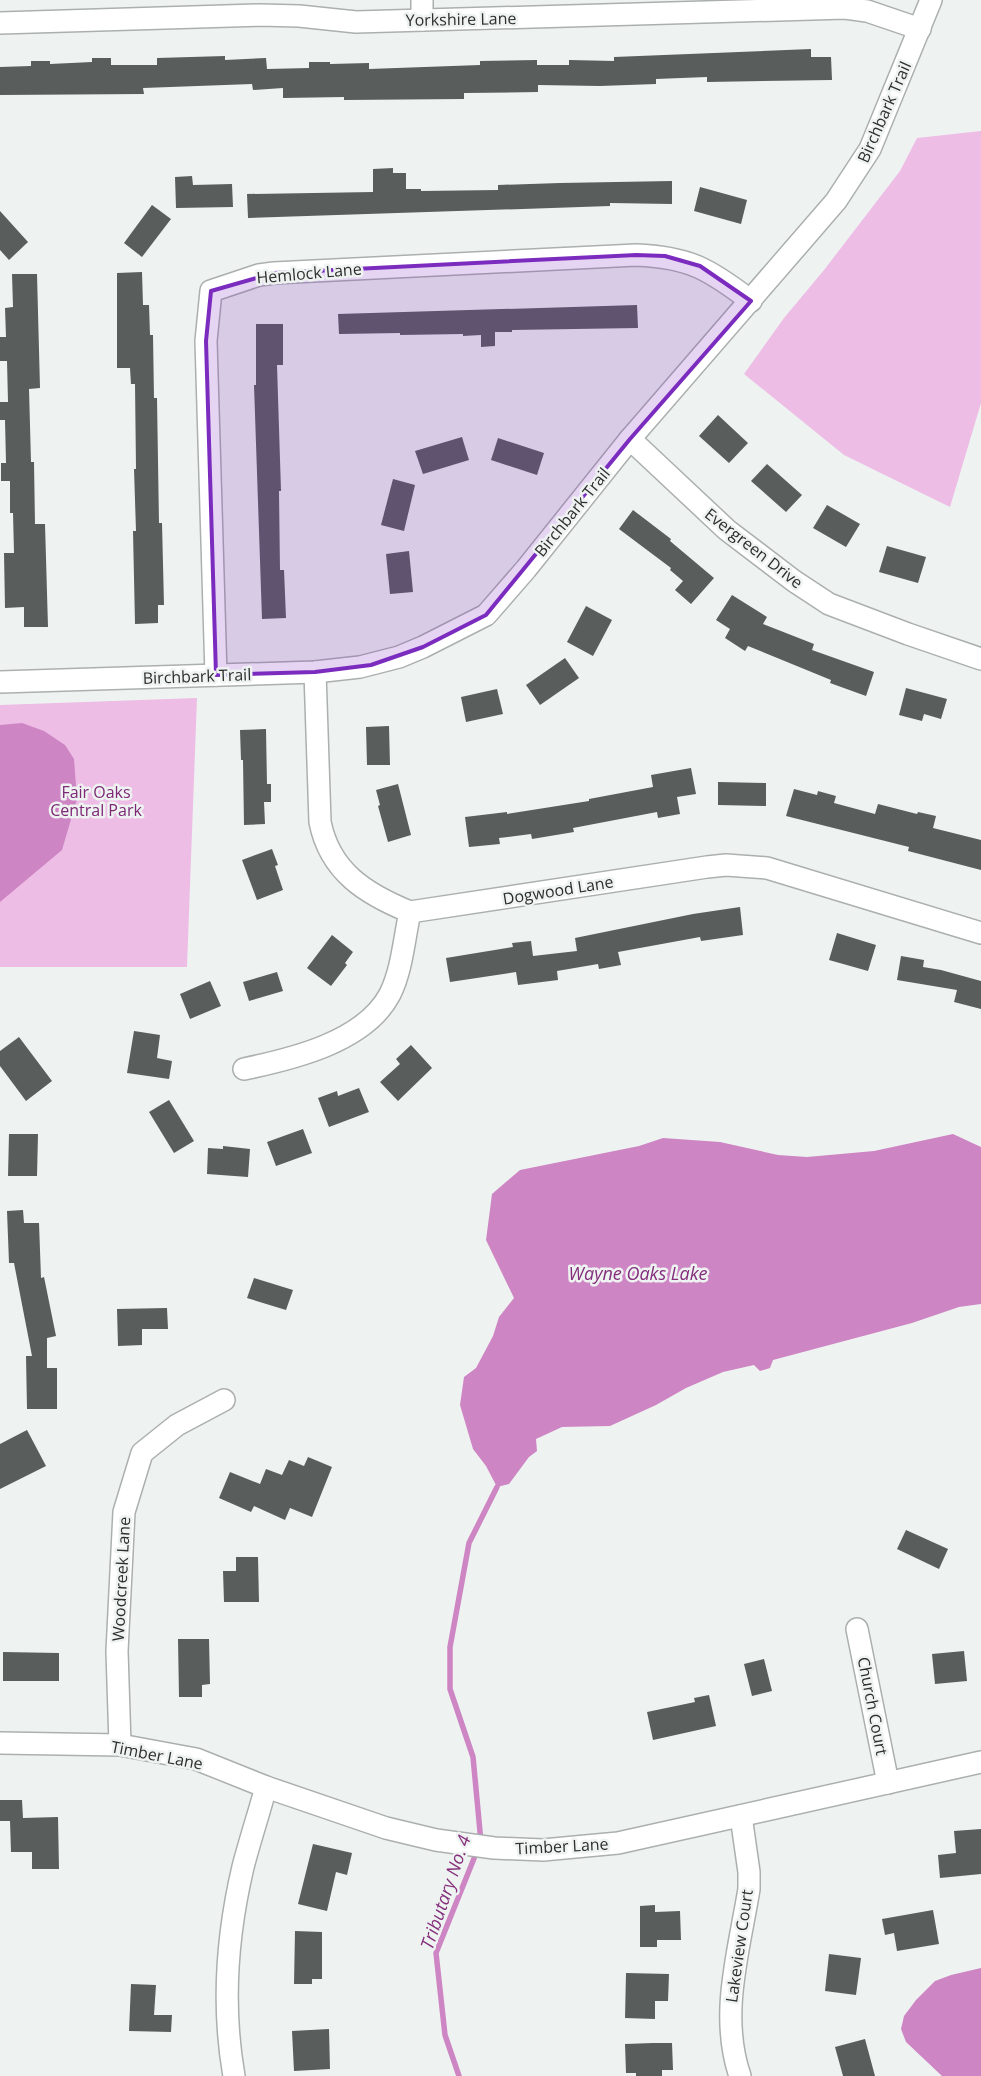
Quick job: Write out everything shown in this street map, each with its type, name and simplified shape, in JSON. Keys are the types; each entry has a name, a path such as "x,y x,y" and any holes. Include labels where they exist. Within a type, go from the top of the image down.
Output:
{"street":[{"name":"Birchbark Trail","path":"0,682 316,672 366,666 399,657 423,647 486,615 526,569 630,439 836,201 862,164 879,130 931,0"},
{"name":"Yorkshire Lane","path":"0,23 260,15 299,16 356,22 422,10 707,6 845,8 868,11 920,29"},
{"name":"Hemlock Lane","path":"216,676 206,341 211,291 259,275 274,273 636,255 665,256 700,266 751,301"},
{"name":"Evergreen Drive","path":"630,439 727,530 794,581 829,604 981,659"},
{"path":"244,1069 279,1062 339,1040 366,1022 389,996 395,982 410,912 386,902 363,888 343,872 329,850 323,835 320,822 316,672"},
{"name":"Dogwood Lane","path":"410,912 707,867 750,866 767,868 981,933"},
{"name":"Woodcreek Lane","path":"120,1745 117,1651 124,1512 142,1453 177,1425 224,1400"},
{"name":"Church Court","path":"857,1629 888,1783"},
{"name":"Timber Lane","path":"0,1743 120,1745 196,1759 386,1828 436,1840 482,1846 543,1850 602,1845 981,1762"},
{"path":"234,2076 229,2025 230,1951 235,1906 266,1786"},
{"name":"Lakeview Court","path":"740,2076 734,2060 729,2020 730,2000 749,1889 749,1872 741,1816"}],"highlighted area":[{"path":"636,255 665,256 700,266 751,301 630,439 486,615 423,647 371,665 315,672 216,675 206,341 211,291 274,273"}],"green space":[{"path":"981,131 981,403 950,507 844,455 744,374 784,318 824,270 900,171 917,138"},
{"name":"Fair Oaks Central Park","path":"197,698 187,967 0,967 0,705"}],"water":[{"path":"22,723 44,731 65,745 74,759 77,799 62,850 0,902 0,725"},
{"name":"Wayne Oaks Lake","path":"953,1134 981,1147 981,1304 959,1307 912,1323 773,1360 770,1368 760,1371 754,1365 723,1372 686,1388 656,1405 610,1426 562,1427 536,1439 537,1451 529,1457 509,1484 497,1487 486,1466 473,1449 460,1405 464,1377 476,1368 493,1336 499,1317 514,1298 486,1240 492,1194 520,1170 639,1146 663,1138 720,1142 778,1155 807,1157 874,1151"},
{"path":"981,1968 981,2076 942,2076 906,2042 901,2029 904,2016 916,2000 935,1981"}],"building":[{"path":"811,49 811,57 831,57 832,80 707,82 707,77 656,79 656,84 600,86 538,85 538,92 464,93 464,99 344,100 344,97 283,98 283,88 253,90 252,84 143,88 144,94 0,95 0,67 31,66 31,61 50,61 50,64 92,62 92,58 111,58 111,65 157,65 157,58 225,56 225,60 266,58 267,69 309,68 309,62 330,62 330,64 369,63 369,69 480,65 480,61 537,60 537,65 569,65 569,60 614,61 614,57"},
{"path":"393,168 393,173 406,173 406,189 421,189 421,191 498,190 498,185 672,181 672,204 610,203 610,206 248,218 247,194 373,192 373,169"},
{"path":"192,176 193,185 232,184 233,207 176,208 175,177"},
{"path":"700,187 747,200 741,224 694,211"},
{"path":"152,205 171,219 142,257 124,243"},
{"path":"0,211 28,242 9,260 0,250"},
{"path":"142,272 143,305 149,305 150,335 153,335 154,398 157,398 159,523 162,523 164,605 158,605 158,623 135,624 133,531 136,531 134,469 136,469 135,384 131,384 130,368 117,368 117,273"},
{"path":"12,274 37,274 40,388 29,389 31,462 34,462 35,524 45,524 48,627 24,627 24,607 5,608 4,553 14,553 13,513 10,513 10,481 1,481 1,463 6,463 5,420 0,420 0,402 8,402 7,361 0,361 0,337 6,337 5,308 13,307"},
{"path":"637,305 638,328 512,330 512,332 495,332 495,346 481,347 481,335 339,334 338,314"},
{"path":"256,324 283,324 283,365 277,365 281,491 279,491 280,570 284,570 286,618 262,619 254,385 256,385"},
{"path":"718,415 748,443 729,463 699,436"},
{"path":"462,437 469,460 423,474 415,451"},
{"path":"498,438 544,453 537,475 491,460"},
{"path":"767,464 802,495 786,512 751,481"},
{"path":"393,479 415,485 404,531 381,525"},
{"path":"827,505 860,524 846,547 813,528"},
{"path":"633,510 671,539 670,541 714,578 691,604 675,590 683,581 670,570 671,568 619,529"},
{"path":"887,546 926,557 918,583 879,572"},
{"path":"409,551 413,592 390,594 386,554"},
{"path":"732,595 767,617 763,624 814,644 812,650 874,672 866,696 830,683 831,680 748,646 745,651 725,638 730,629 716,620"},
{"path":"586,606 612,620 593,656 567,642"},
{"path":"565,658 579,678 540,705 526,685"},
{"path":"906,688 947,699 941,719 924,714 922,721 899,715"},
{"path":"497,689 503,714 466,722 461,697"},
{"path":"389,726 390,765 367,765 366,727"},
{"path":"266,729 267,784 271,784 271,802 264,802 265,824 244,825 243,760 241,760 240,730"},
{"path":"691,768 696,794 677,797 680,814 658,818 657,812 573,828 574,832 532,839 531,834 499,838 500,844 469,847 465,817 507,812 507,814 589,801 589,799 653,787 651,775"},
{"path":"718,782 766,783 766,806 718,805"},
{"path":"398,784 411,835 388,842 378,806 380,805 376,790"},
{"path":"794,789 817,795 818,791 836,796 834,803 875,814 878,804 917,814 918,812 936,816 933,828 981,840 981,870 908,851 909,847 786,816"},
{"path":"272,849 278,865 275,866 283,890 257,900 242,860"},
{"path":"740,907 743,935 701,941 700,937 618,952 621,965 599,969 598,964 557,971 558,980 518,985 516,972 450,982 446,958 513,947 512,943 531,941 533,956 577,951 575,938 693,914"},
{"path":"837,933 876,945 868,971 829,960"},
{"path":"332,935 353,952 345,963 347,965 331,986 307,968"},
{"path":"901,956 924,960 923,967 981,981 981,1009 954,1002 957,990 897,980"},
{"path":"277,972 283,991 249,1001 243,982"},
{"path":"210,981 221,1006 190,1019 180,994"},
{"path":"134,1031 160,1035 157,1058 172,1061 169,1079 127,1073"},
{"path":"19,1037 52,1081 26,1101 0,1066 0,1051"},
{"path":"411,1045 432,1068 398,1101 380,1082 400,1064 396,1059"},
{"path":"359,1088 369,1112 329,1127 318,1098 337,1091 338,1096"},
{"path":"169,1100 194,1141 174,1153 149,1112"},
{"path":"303,1129 312,1153 276,1166 267,1142"},
{"path":"9,1134 38,1134 37,1176 8,1176"},
{"path":"223,1146 250,1149 248,1177 207,1174 208,1148 223,1149"},
{"path":"23,1210 24,1223 39,1223 41,1278 44,1277 56,1336 47,1338 47,1368 57,1368 57,1409 27,1409 26,1356 32,1356 14,1263 9,1263 7,1211"},
{"path":"254,1278 293,1290 286,1310 247,1298"},
{"path":"167,1308 168,1329 142,1329 142,1345 118,1346 117,1309"},
{"path":"27,1430 46,1466 0,1489 0,1444"},
{"path":"308,1457 332,1467 312,1517 290,1508 285,1520 254,1506 251,1512 219,1498 230,1472 260,1484 266,1469 282,1475 289,1460 304,1466"},
{"path":"906,1530 948,1549 939,1569 897,1549"},
{"path":"236,1557 258,1557 259,1602 224,1602 223,1571 236,1571"},
{"path":"178,1639 209,1639 210,1684 202,1685 202,1697 179,1697"},
{"path":"964,1651 967,1681 935,1684 932,1654"},
{"path":"3,1652 59,1653 59,1681 3,1681"},
{"path":"764,1659 772,1691 752,1696 744,1664"},
{"path":"709,1695 716,1726 653,1740 647,1712 695,1702 694,1698"},
{"path":"0,1800 22,1800 23,1818 58,1817 59,1869 32,1869 32,1852 11,1852 10,1821 0,1821"},
{"path":"981,1829 981,1874 940,1878 938,1855 956,1853 954,1831"},
{"path":"313,1844 352,1853 347,1875 336,1872 327,1911 298,1904"},
{"path":"655,1905 655,1912 680,1911 681,1940 657,1940 657,1947 640,1947 640,1906"},
{"path":"933,1910 939,1944 897,1951 894,1933 885,1935 882,1919"},
{"path":"295,1931 322,1932 322,1979 312,1979 312,1984 294,1984"},
{"path":"829,1954 861,1958 856,1995 825,1991"},
{"path":"626,1973 669,1974 668,2001 655,2001 655,2019 625,2018"},
{"path":"131,1984 156,1985 154,2015 172,2015 171,2032 129,2031"},
{"path":"329,2029 330,2069 294,2071 292,2031"},
{"path":"865,2039 875,2076 843,2076 835,2047"},
{"path":"672,2043 673,2070 662,2070 662,2076 636,2076 636,2073 626,2073 625,2044"}],"waterway":[{"name":"Tributary No. 4","path":"481,1842 473,1757 450,1689 450,1647 469,1543 497,1487"},
{"name":"Tributary No. 4","path":"459,2076 445,2035 436,1953 477,1851"}]}
